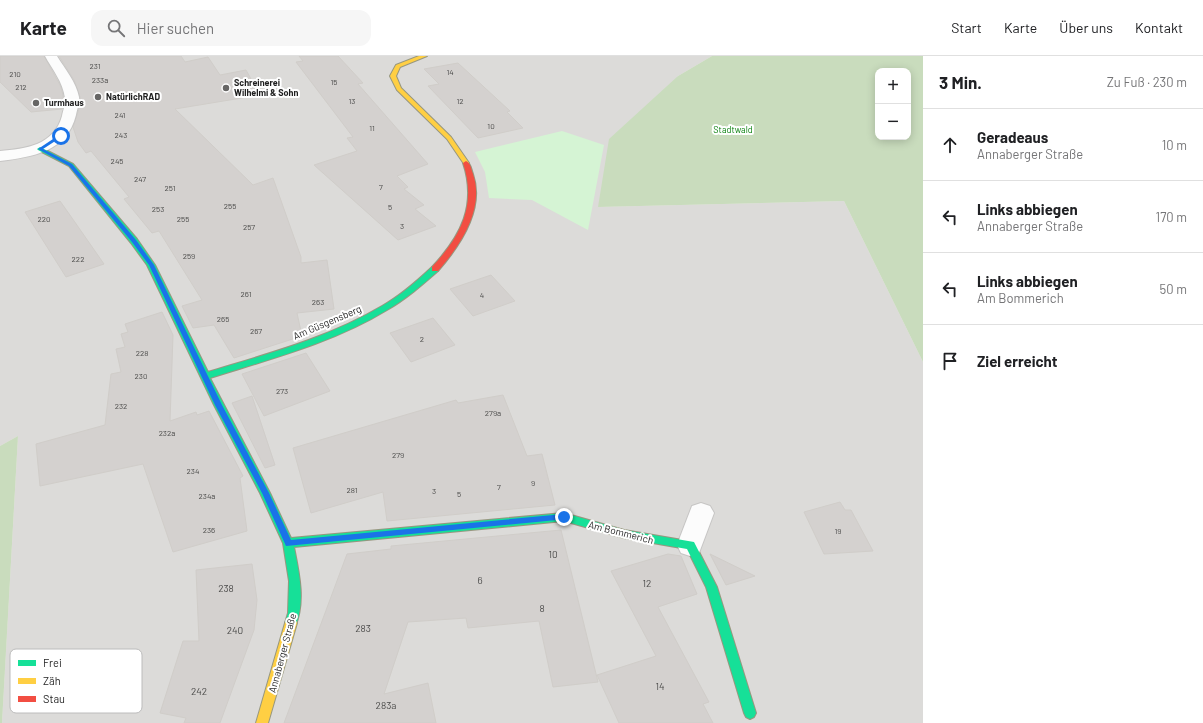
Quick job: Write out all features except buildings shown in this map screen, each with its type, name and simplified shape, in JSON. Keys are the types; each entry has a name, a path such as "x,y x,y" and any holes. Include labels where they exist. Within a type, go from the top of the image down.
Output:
{"street":[{"path":"0,156 40,149 61,136 66,126 72,99 68,87 51,56"},
{"name":"Am Güsgensberg","path":"206,376 319,339 376,313 404,295 428,276 442,262 460,238 470,211 472,190 470,172 460,152 392,80 392,74 398,66 407,60 424,56"},
{"name":"Annaberger Straße","path":"40,149 71,165 143,253 164,290 206,376 218,405 265,493 288,543 295,581 294,613 262,723"},
{"path":"701,513 690,545 711,587 750,713"},
{"name":"Am Bommerich","path":"288,543 564,517 624,534 690,545"}],"shaded area":[{"path":"0,56 712,56 678,76 598,207 844,201 923,362 923,723 2,723 18,436 0,446"}],"green space":[{"name":"Stadtwald","path":"712,56 923,56 923,362 844,201 598,207 609,139 678,76"},
{"path":"562,131 604,145 588,230 532,200 489,198 485,172 475,152"},
{"path":"18,436 2,723 0,723 0,446"}],"traffic: fast":[{"path":"40,149 71,165 134,241 151,265 219,405 265,493 288,543 295,581 294,613 291,623"},
{"path":"206,376 297,347 328,336 357,323 385,308 411,290 435,269"},
{"path":"288,543 564,517 624,534 690,545 711,587 750,713"}],"traffic: slow":[{"path":"424,56 398,66 393,76 399,89 449,138 466,163"},
{"path":"262,723 291,623"}],"traffic: jam":[{"path":"435,269 454,246 467,220 473,192 471,177 466,163"}],"place":[{"name":"Schreinerei Wilhelmi & Sohn","path":"226,88"},
{"name":"NatürlichRAD","path":"98,97"},
{"name":"Turmhaus","path":"36,103"}],"route":[{"path":"61,136 40,149 71,165 134,241 151,265 206,376 218,405 265,493 288,543 564,517"}]}
